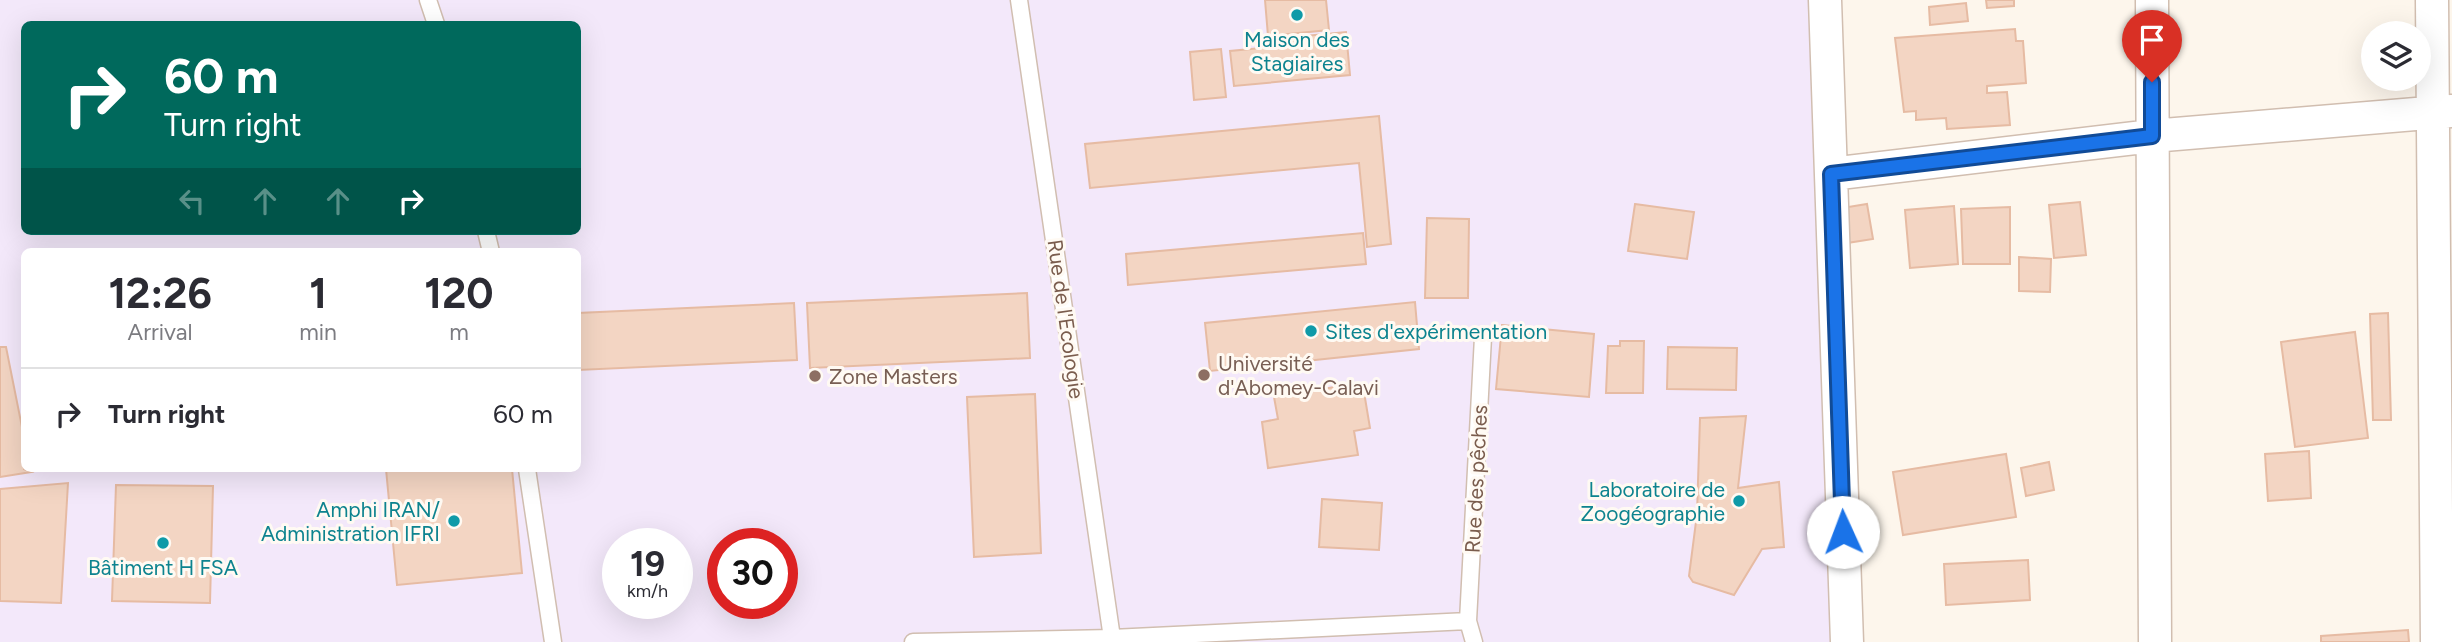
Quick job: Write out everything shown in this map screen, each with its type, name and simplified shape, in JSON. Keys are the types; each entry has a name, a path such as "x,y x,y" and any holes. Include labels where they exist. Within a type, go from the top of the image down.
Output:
{"street":[{"path":"1825,0 1847,642"},
{"path":"2152,0 2155,642"},
{"path":"2432,0 2442,111 2437,642"},
{"path":"1831,174 2152,136 2442,111"}],"lane":[{"path":"428,0 435,21"},
{"name":"Rue de l'Ecologie","path":"1019,0 1112,638"},
{"name":"Rue des pêches","path":"1474,642 1468,621 1483,337"},
{"path":"527,472 553,642"},
{"path":"914,642 1112,638 1468,621"}],"shaded area":[{"name":"Université d'Abomey-Calavi","path":"0,0 1811,0 1841,642 0,642"}],"building":[{"name":"Maison des Stagiaires","path":"1265,0 1326,0 1329,30 1268,36"},
{"path":"1986,0 2014,0 2014,6 1987,8"},
{"path":"1966,3 1968,21 1930,25 1929,7"},
{"path":"2015,29 2016,41 2023,41 2026,83 1987,86 1987,93 2007,92 2010,125 1947,129 1946,118 1916,120 1916,111 1904,112 1895,38"},
{"path":"1346,32 1350,75 1234,86 1230,51 1273,47 1273,39"},
{"path":"1221,49 1226,97 1194,100 1190,52"},
{"path":"1379,116 1391,244 1367,247 1359,163 1090,188 1085,144"},
{"path":"2080,202 2086,255 2054,258 2049,205"},
{"path":"1635,204 1694,212 1687,259 1628,251"},
{"path":"1867,204 1873,239 1847,243 1842,208"},
{"path":"1954,206 1958,264 1910,268 1905,210"},
{"path":"2010,207 2010,264 1963,264 1961,209"},
{"path":"1427,218 1469,219 1468,298 1425,298"},
{"path":"1363,233 1366,264 1128,285 1126,254"},
{"path":"2019,257 2051,259 2050,292 2019,291"},
{"path":"1027,293 1030,358 810,368 807,303"},
{"name":"Sites d'expérimentation","path":"1415,302 1419,349 1210,371 1205,323"},
{"path":"794,303 797,360 581,370 581,313"},
{"path":"2388,313 2391,420 2373,420 2370,314"},
{"path":"1502,325 1594,334 1589,397 1496,389"},
{"path":"2355,332 2368,438 2295,447 2281,342"},
{"path":"1620,341 1644,341 1643,393 1606,393 1608,346 1620,346"},
{"path":"0,347 6,347 21,422 21,472 31,472 0,477"},
{"path":"1668,347 1737,348 1736,390 1667,389"},
{"path":"1347,385 1348,395 1364,392 1370,428 1354,431 1358,455 1268,468 1262,422 1278,419 1274,397"},
{"path":"1035,394 1041,553 974,557 967,397"},
{"name":"Laboratoire de Zoogéographie","path":"1746,416 1738,488 1779,482 1784,547 1762,549 1734,595 1693,582 1689,576 1697,514 1700,418"},
{"path":"2309,451 2311,498 2268,501 2265,454"},
{"path":"2006,454 2016,517 1903,535 1893,472"},
{"path":"2049,462 2054,490 2026,496 2021,468"},
{"name":"Amphi IRAN/ Administration IFRI","path":"386,472 512,472 522,573 397,585"},
{"path":"68,483 61,603 0,601 0,489"},
{"name":"Bâtiment H FSA","path":"116,485 213,486 210,603 112,601"},
{"path":"1322,499 1382,503 1379,550 1319,547"},
{"path":"2028,560 2030,600 1946,605 1944,564"},
{"path":"2408,630 2409,642 2321,642 2321,636"}],"place":[{"name":"Maison des Stagiaires","path":"1297,15"},
{"name":"Sites d'expérimentation","path":"1311,331"},
{"name":"Université d'Abomey-Calavi","path":"1204,375"},
{"name":"Zone Masters","path":"815,376"},
{"name":"Laboratoire de Zoogéographie","path":"1739,501"},
{"name":"Amphi IRAN/ Administration IFRI","path":"454,521"},
{"name":"Bâtiment H FSA","path":"163,543"}],"route":[{"path":"1843,532 1831,174 2152,136 2152,82"}]}
